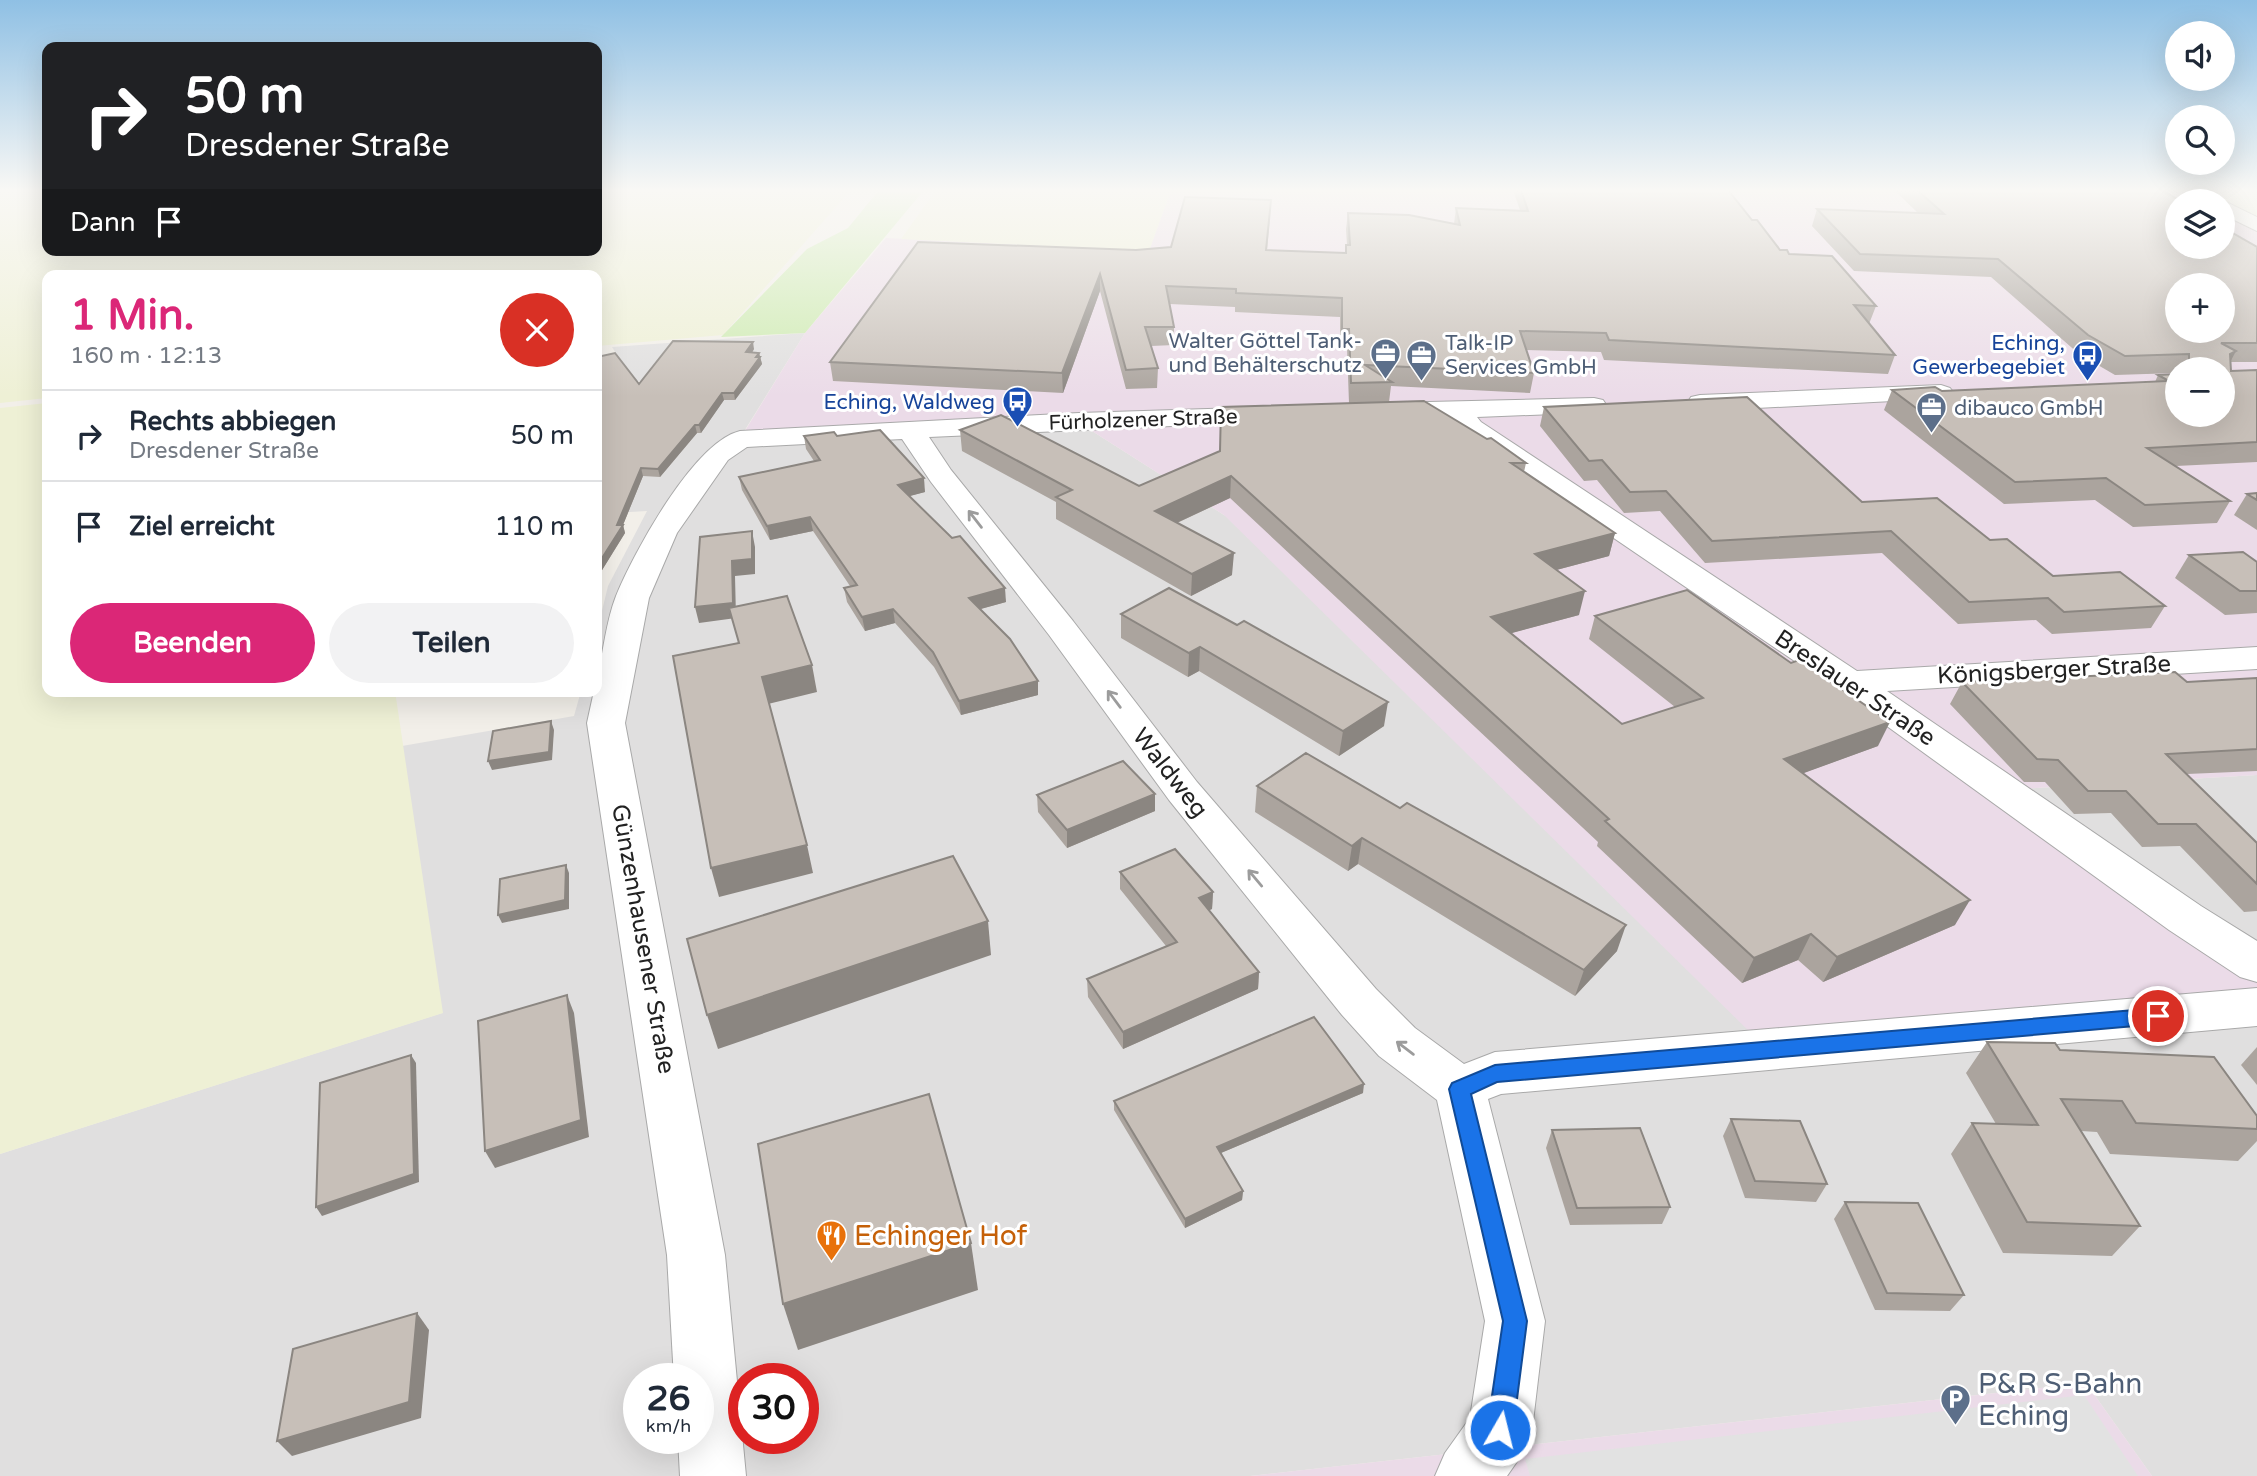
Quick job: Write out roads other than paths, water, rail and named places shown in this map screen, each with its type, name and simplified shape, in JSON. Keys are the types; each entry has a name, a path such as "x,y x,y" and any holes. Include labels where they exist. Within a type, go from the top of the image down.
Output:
{"street":[{"path":"1682,404 1965,392"},
{"path":"1363,412 1614,406"},
{"name":"Breslauer Straße","path":"1458,409 1471,428 1850,682 2185,918 2257,964"},
{"name":"Fürholzener Straße","path":"740,439 1293,414"},
{"name":"Waldweg","path":"910,430 941,476 1062,628 1183,791 1227,844 1359,1002 1397,1042 1460,1089"},
{"name":"Günzenhausener Straße","path":"713,1476 696,1255 606,723 632,598 662,533 718,454 740,439"},
{"name":"Königsberger Straße","path":"1850,682 2257,658"},
{"path":"1468,1476 1500,1430 1515,1321 1460,1089 1495,1073 2257,1007"}],"place":[{"name":"Walter Göttel Tank- und Behälterschutz","path":"1385,380"},
{"name":"Talk-IP Services GmbH","path":"1422,382"},
{"name":"Eching, Gewerbegebiet","path":"2088,382"},
{"name":"Eching, Waldweg","path":"1018,429"},
{"name":"dibauco GmbH","path":"1931,435"},
{"name":"Echinger Hof","path":"831,1263"},
{"name":"P&R S-Bahn Eching","path":"1955,1427"}]}
